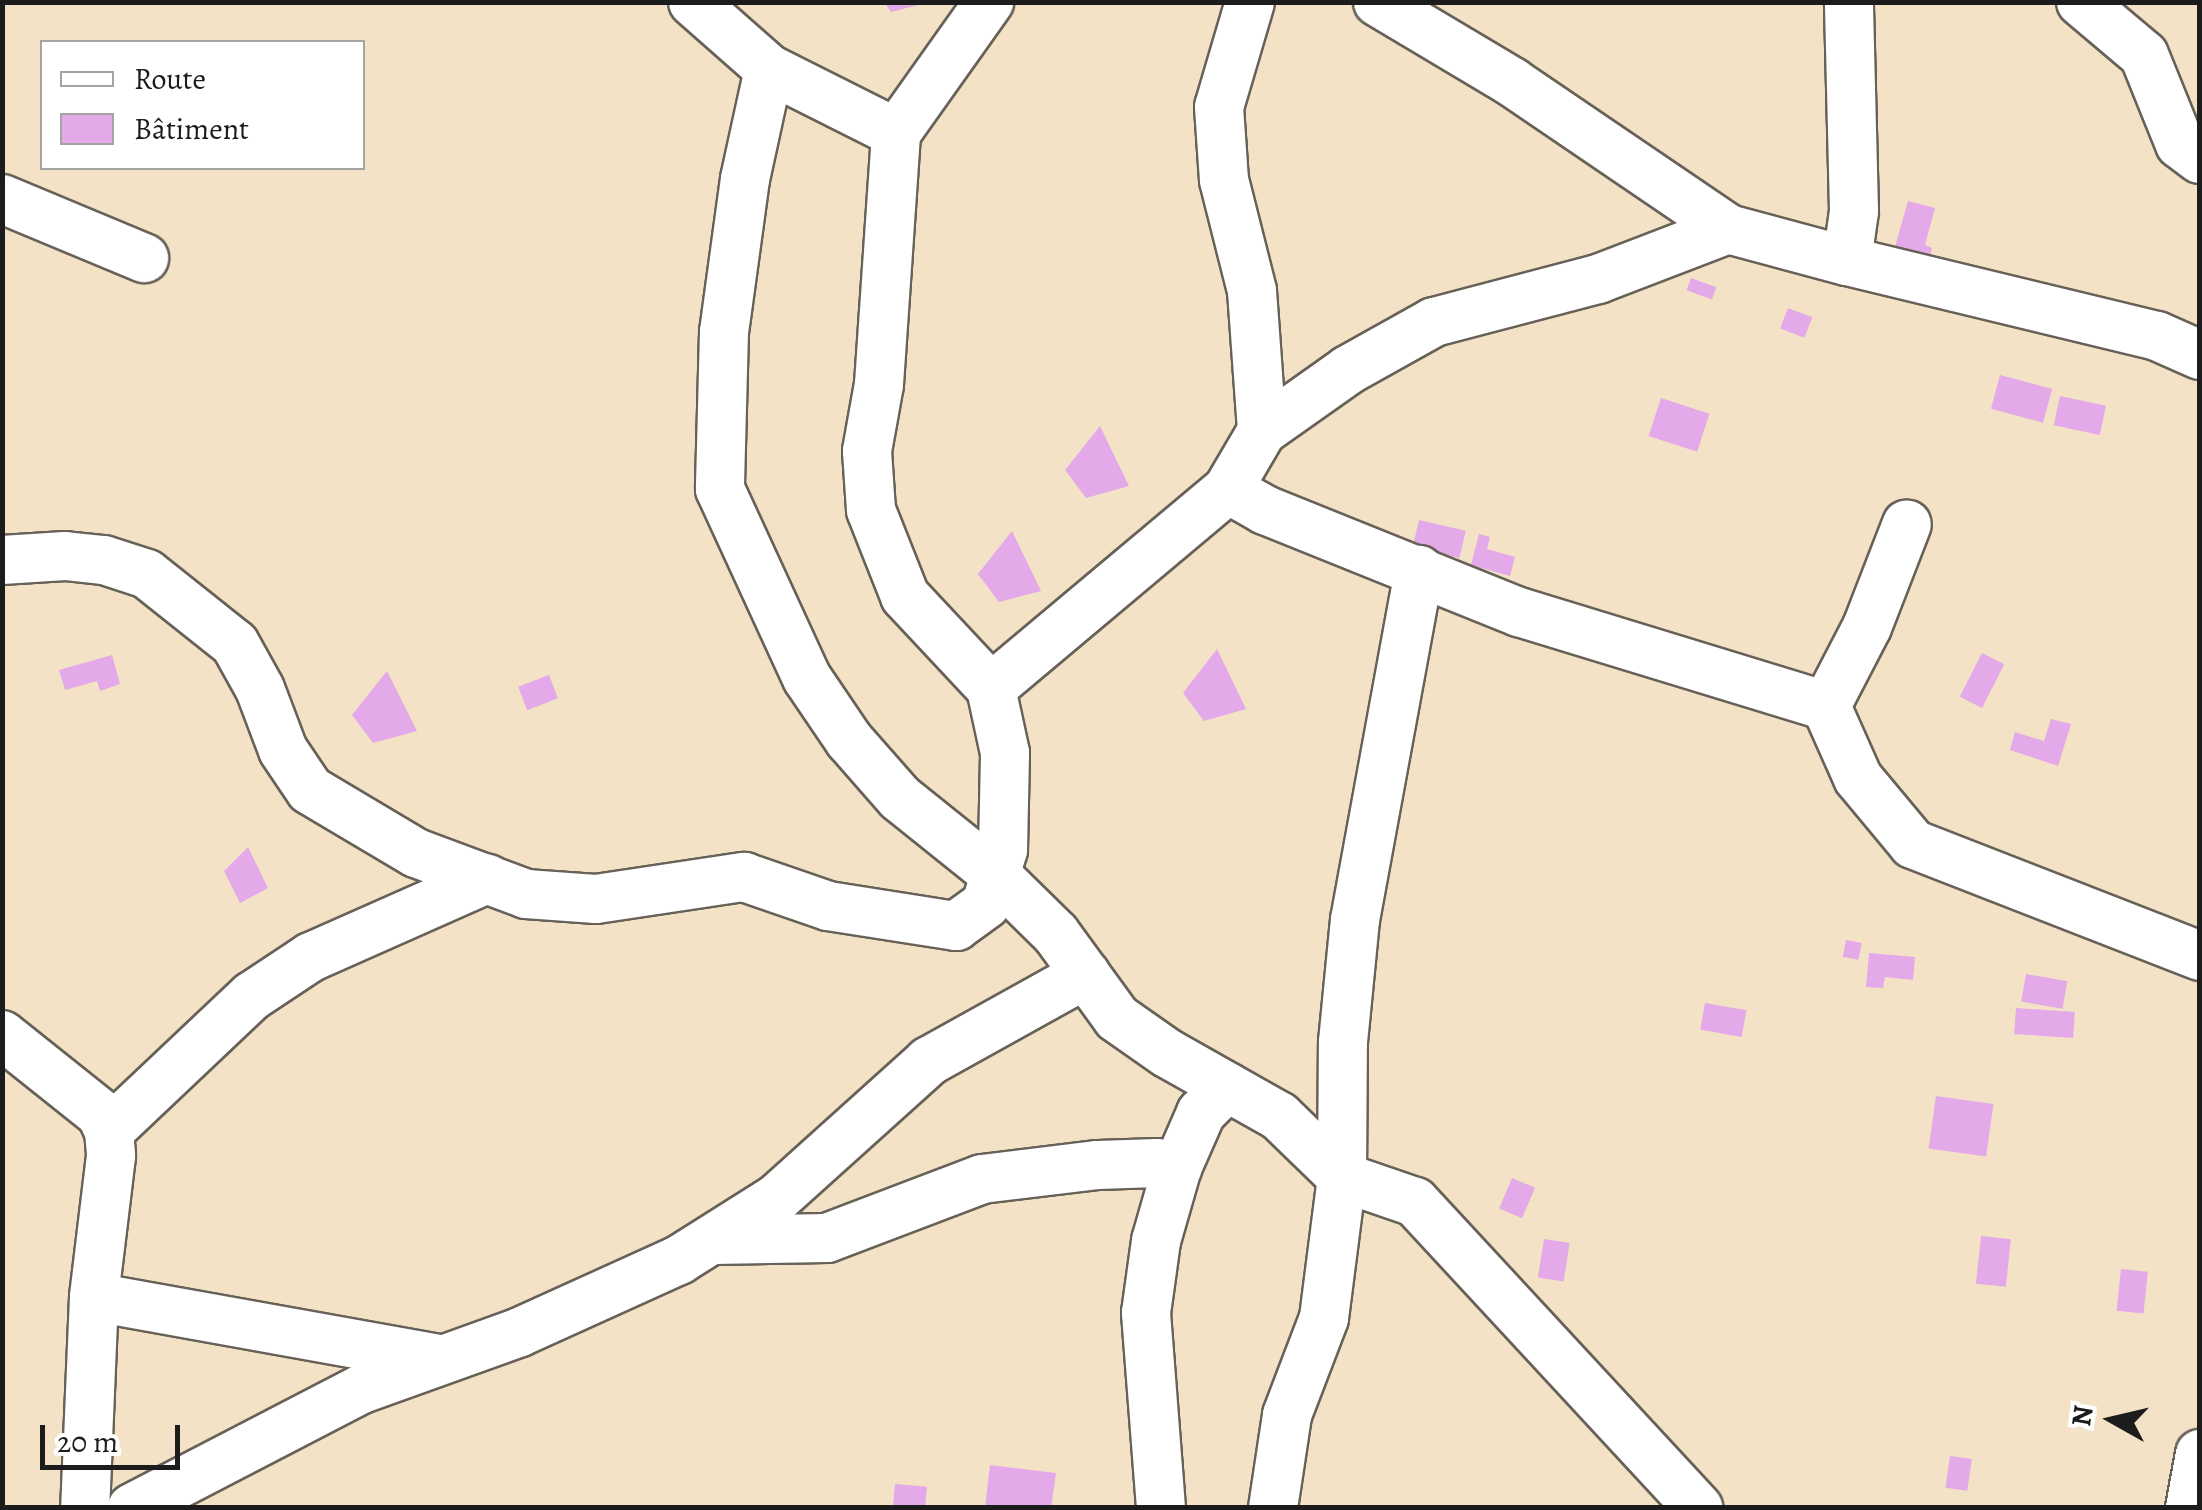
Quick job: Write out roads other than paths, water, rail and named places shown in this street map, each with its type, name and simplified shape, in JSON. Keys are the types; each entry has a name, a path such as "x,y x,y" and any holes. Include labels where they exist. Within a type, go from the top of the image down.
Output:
{"street":[{"path":"694,2 768,69 896,133"},
{"path":"2,560 65,556 104,560 147,574 235,644 260,689 283,750 310,790 416,853 526,894 596,899 744,876 828,906 956,926 986,904 996,875 1006,825 1005,753 991,688 905,596 871,510 868,452 878,384 896,133 989,2"},
{"path":"1250,2 1219,107 1224,180 1252,291 1262,432"},
{"path":"1378,2 1512,82 1728,229 2157,336 2200,355"},
{"path":"1847,261 1854,212 1849,2"},
{"path":"2081,2 2144,55 2180,144 2200,159"},
{"path":"768,69 745,179 724,332 720,489 784,632 849,740 900,798 996,875 1056,934 1116,1018 1279,1116 1342,1177 1416,1202 1698,1508"},
{"path":"2,199 144,258"},
{"path":"991,688 1228,489 1262,432 1348,370 1434,322 1598,279 1728,229"},
{"path":"1228,489 1264,510 1520,612 1826,706 1858,778 1914,844 2200,956"},
{"path":"1826,706 1867,626 1908,524"},
{"path":"1274,1508 1287,1416 1324,1318 1342,1177 1342,1042 1355,920 1419,570"},
{"path":"109,1131 252,996 296,966 487,879"},
{"path":"132,1508 362,1390 520,1332 680,1260 776,1199 929,1061 994,1021 1086,974"},
{"path":"2,1035 100,1114 109,1131 111,1156 94,1297 84,1508"},
{"path":"1162,1508 1146,1313 1156,1241 1177,1168 1201,1112 1226,1087"},
{"path":"713,1240 826,1238 982,1180 1098,1165 1157,1162 1177,1168"},
{"path":"94,1297 442,1360"},
{"path":"2190,1508 2200,1454"}]}
